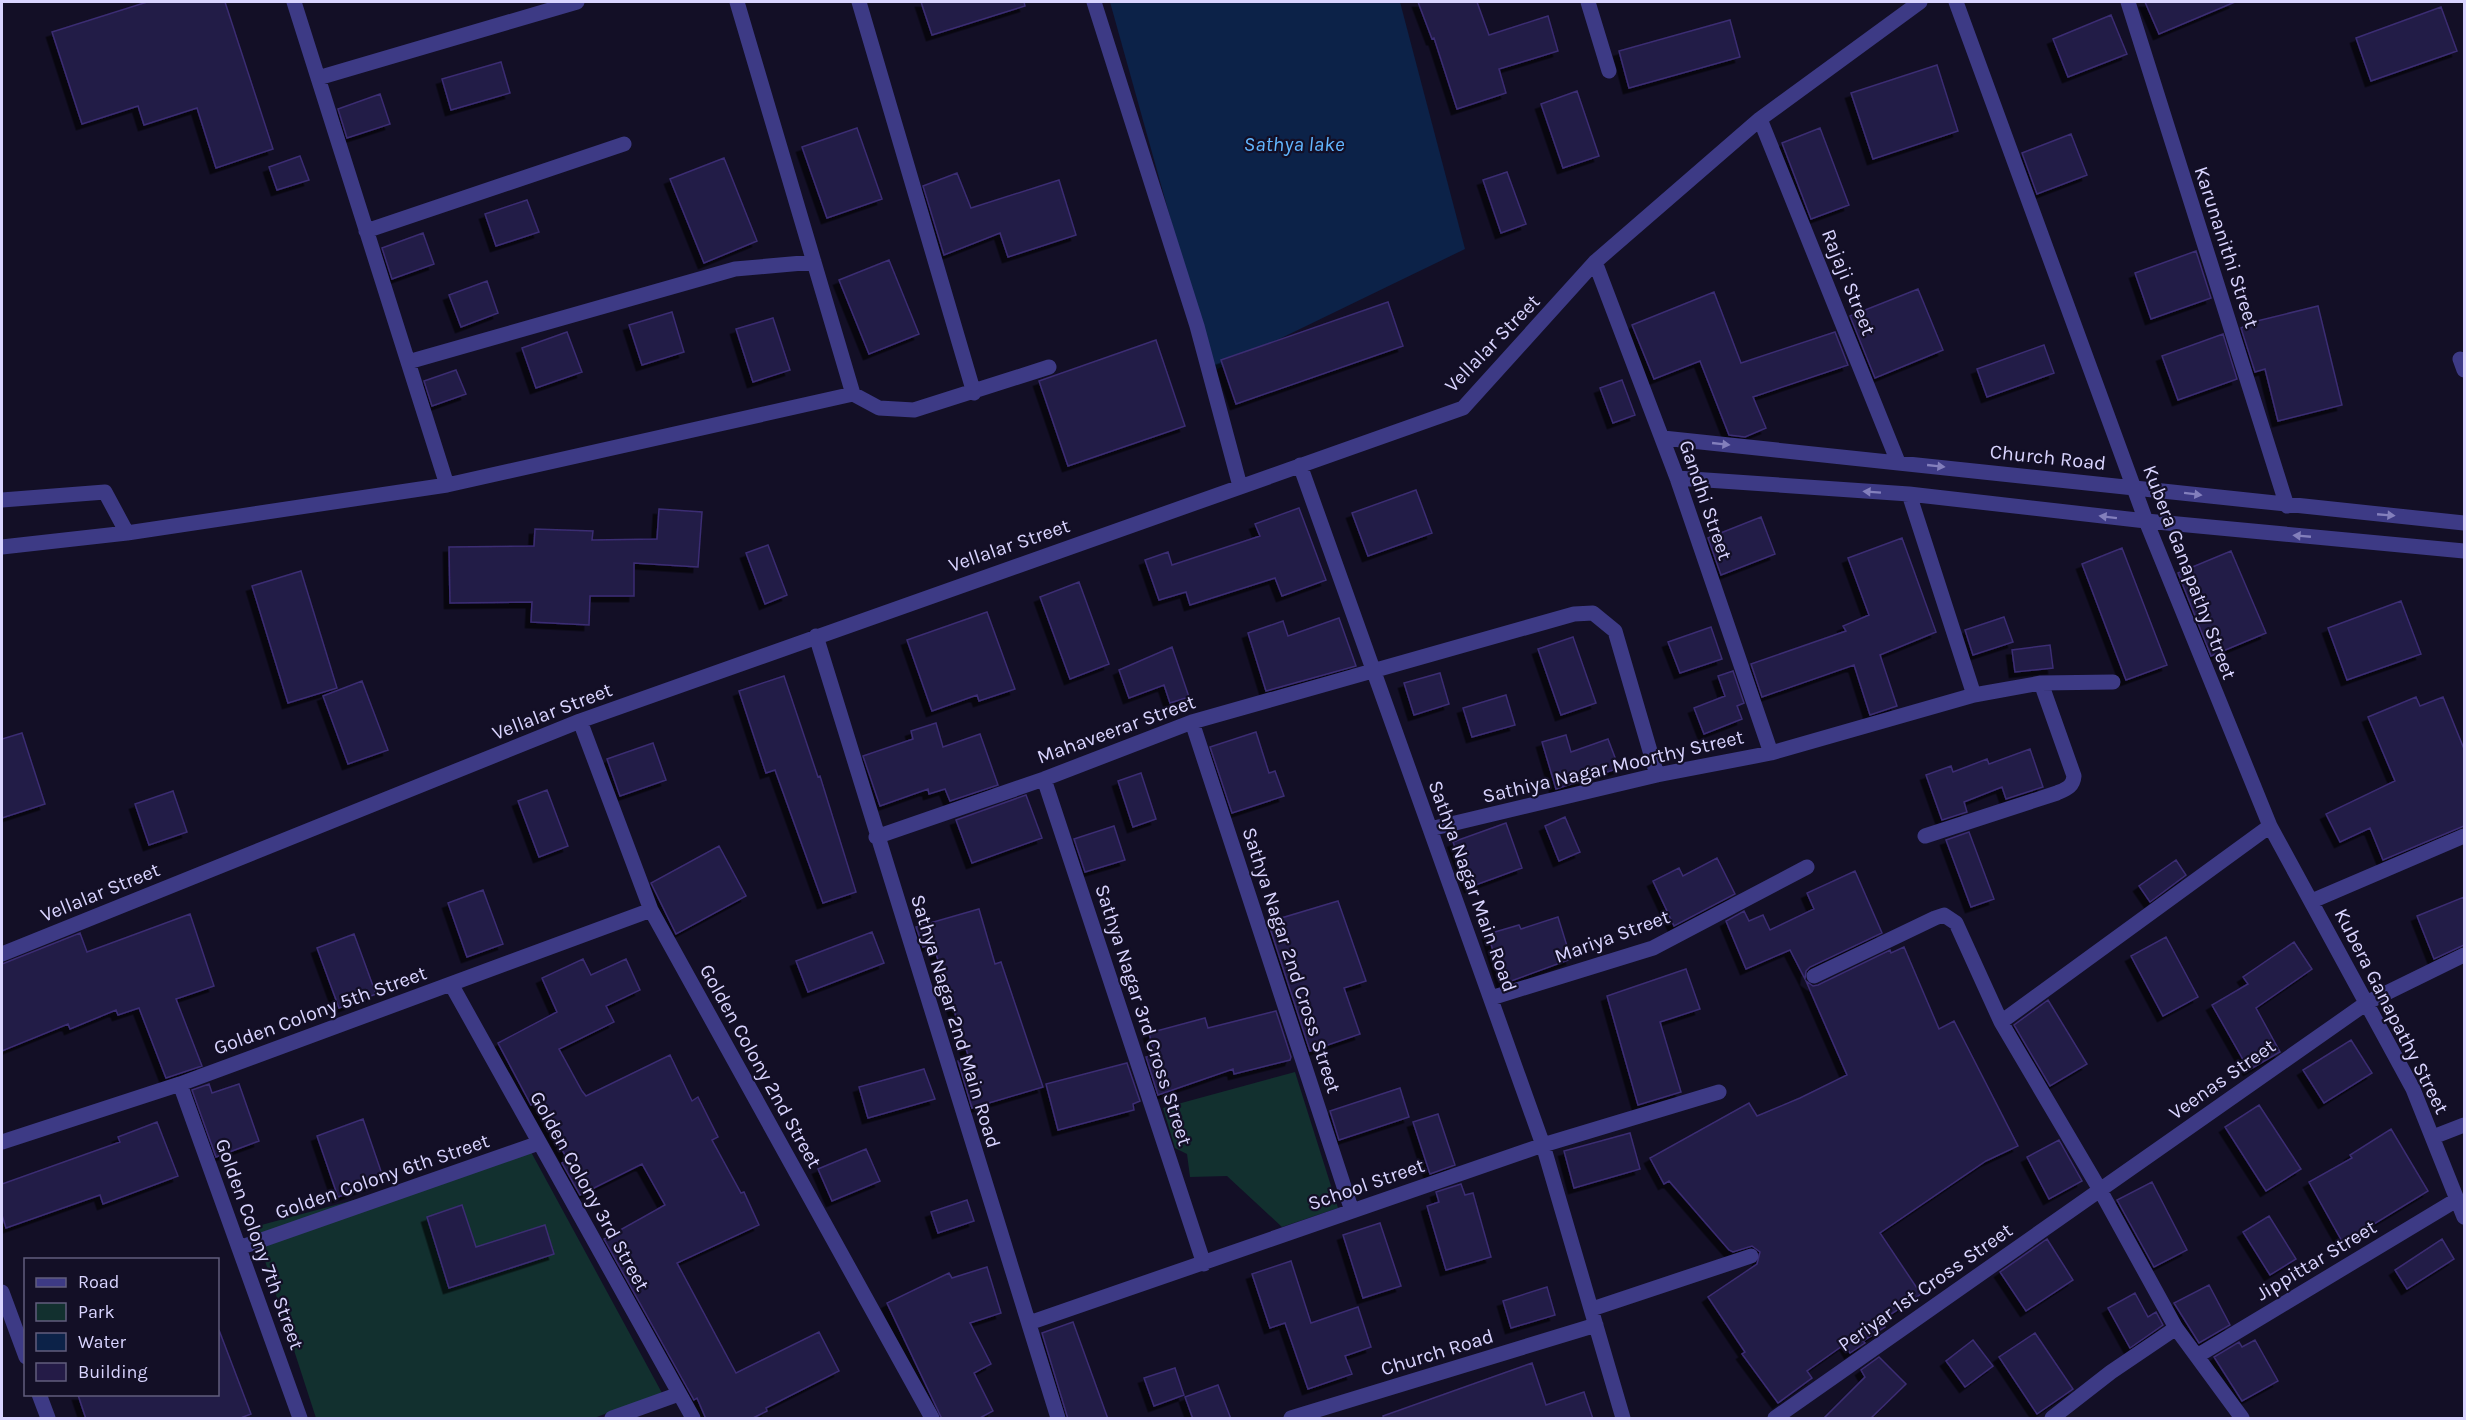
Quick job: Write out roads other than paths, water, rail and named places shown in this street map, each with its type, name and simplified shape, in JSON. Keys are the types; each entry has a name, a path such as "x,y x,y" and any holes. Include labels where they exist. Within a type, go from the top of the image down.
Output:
{"street":[{"path":"294,2 447,485"},
{"path":"318,78 577,2"},
{"path":"737,2 853,394"},
{"path":"859,2 974,393"},
{"path":"1094,2 1197,327 1240,486"},
{"path":"1588,2 1609,71"},
{"name":"Vellalar Street","path":"2,954 580,721 1463,408 1595,262 1760,119 1920,2"},
{"name":"Kubera Ganapathy Street","path":"1956,2 2146,521 2270,826 2368,1002 2413,1089 2464,1217"},
{"name":"Karunanithi Street","path":"2128,2 2287,506"},
{"name":"Rajaji Street","path":"1760,119 1899,462"},
{"path":"366,231 624,144"},
{"path":"408,363 735,269 814,262"},
{"name":"Gandhi Street","path":"1595,262 1663,438 1771,753"},
{"path":"2,547 127,533 447,485 853,394 879,408 914,410 974,393 1049,367"},
{"name":"Church Road","path":"1663,438 2464,523"},
{"name":"Sathya Nagar Main Road","path":"1300,465 1543,1145 1623,1419"},
{"path":"1677,478 1909,494 2146,521 2464,551"},
{"path":"2,500 105,492 127,533"},
{"path":"1909,494 1974,695"},
{"name":"Mahaveerar Street","path":"876,837 1044,779 1192,722 1574,614 1593,613 1615,631 1657,775"},
{"name":"Sathya Nagar 2nd Main Road","path":"816,636 876,837 1058,1419"},
{"name":"Sathiya Nagar Moorthy Street","path":"1430,829 1657,775 1771,753 1974,695 2041,683 2112,682"},
{"path":"1924,836 2069,788 2074,776 2041,683"},
{"name":"Golden Colony 2nd Street","path":"580,721 651,910 932,1419"},
{"name":"Sathya Nagar 2nd Cross Street","path":"1192,722 1352,1211"},
{"name":"Sathya Nagar 3rd Cross Street","path":"1044,779 1204,1264"},
{"path":"2001,1022 2270,826"},
{"path":"2312,901 2464,836"},
{"name":"Mariya Street","path":"1491,998 1653,948 1807,867"},
{"name":"Golden Colony 5th Street","path":"2,1142 180,1084 651,910"},
{"path":"1814,976 1944,915 1956,923 2001,1022 2100,1190 2175,1328 2191,1353 2195,1354 2242,1419"},
{"name":"Veenas Street","path":"2100,1190 2368,1002 2464,955"},
{"name":"Golden Colony 3rd Street","path":"451,984 693,1419"},
{"name":"Golden Colony 7th Street","path":"180,1084 300,1419"},
{"name":"School Street","path":"1029,1323 1543,1145 1719,1092"},
{"name":"Kubera Ganapathy Street","path":"2433,1137 2464,1125"},
{"name":"Golden Colony 6th Street","path":"239,1248 539,1143"},
{"name":"Periyar 1st Cross Street","path":"1774,1419 2100,1190"},
{"name":"Jippittar Street","path":"2195,1354 2202,1353 2458,1199"},
{"path":"1592,1309 1751,1257"},
{"path":"2,1292 24,1352"},
{"name":"Church Road","path":"1291,1419 1596,1325"},
{"path":"2052,1419 2111,1372 2175,1328"},
{"path":"612,1419 679,1394"},
{"path":"39,1396 48,1419"}],"water":[{"name":"Sathya lake","path":"1110,2 1400,2 1465,249 1213,371"}]}
